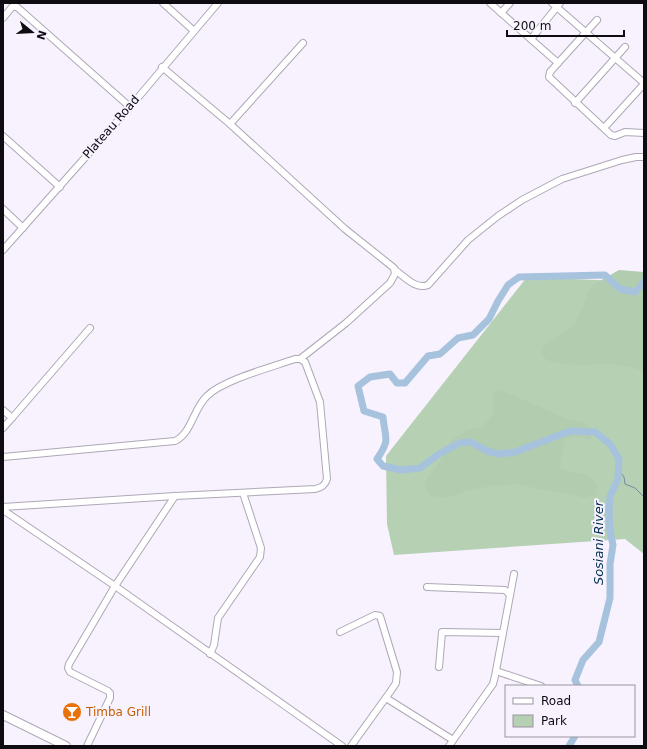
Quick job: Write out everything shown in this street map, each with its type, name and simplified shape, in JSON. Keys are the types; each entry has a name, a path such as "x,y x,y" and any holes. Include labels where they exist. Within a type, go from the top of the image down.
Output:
{"highway":[{"path":"3,715 66,746"}],"street":[{"path":"163,3 194,31"},
{"name":"Plateau Road","path":"3,250 130,106 218,3"},
{"path":"490,3 558,63"},
{"path":"501,13 510,3"},
{"path":"531,39 556,4 643,86 604,128"},
{"path":"3,18 12,7 17,7 130,106"},
{"path":"597,20 550,72 549,78 611,135 615,136 625,132 644,133"},
{"path":"230,124 304,43"},
{"path":"575,102 625,47"},
{"path":"162,67 230,124 344,229 417,286 423,287 428,285 468,240 498,216 522,200 562,179 622,160 644,157"},
{"path":"3,136 60,186"},
{"path":"3,209 23,228"},
{"path":"3,457 175,441 180,439 187,431 197,410 207,396 229,382 296,359 300,359 346,323 390,283 394,276 395,270"},
{"path":"3,428 90,328"},
{"path":"3,507 322,488 326,483 327,473 320,402 305,362 300,359"},
{"path":"3,410 12,418"},
{"path":"210,654 214,645 218,618 260,557 261,553 261,548 243,493"},
{"path":"87,746 110,698 110,695 108,691 70,672 69,664 115,586 175,496"},
{"path":"3,510 115,586 342,746"},
{"path":"449,746 493,684 514,574"},
{"path":"427,587 505,590 510,595"},
{"path":"340,632 375,615 380,616 396,672 396,683 351,746"},
{"path":"438,667 442,632 503,633"},
{"path":"496,671 538,685"},
{"path":"386,698 453,740"}],"green space":[{"path":"619,270 644,272 644,371 614,364 576,365 557,363 545,358 542,354 542,347 574,325 591,286"},
{"path":"527,277 644,282 644,554 625,539 394,555 387,524 386,456"},
{"path":"501,390 569,420 583,422 593,430 590,440 576,437 565,440 559,467 571,472 586,474 597,484 595,495 584,498 565,493 541,490 520,484 491,486 469,490 445,498 431,496 424,483 446,453 451,440 467,430 483,427 494,412 494,393"}],"waterway":[{"name":"Sosiani River","path":"578,685 575,680 583,660 599,642 610,598 610,564 613,545 610,531 610,496 618,479 619,459 610,444 595,432 570,431 515,452 499,454 487,451 471,442 459,443 439,454 420,468 401,470 383,466 377,459 386,443 383,417 364,411 358,386 370,377 390,374 397,383 405,383 428,356 440,354 458,338 473,335 489,319 508,285 519,277 605,275 620,289 635,292 644,282"},
{"path":"618,469 624,477 625,484 635,488 644,497"},
{"name":"Sosiani River","path":"569,746 574,737"}],"place":[{"name":"Timba Grill","path":"72,712"}]}
